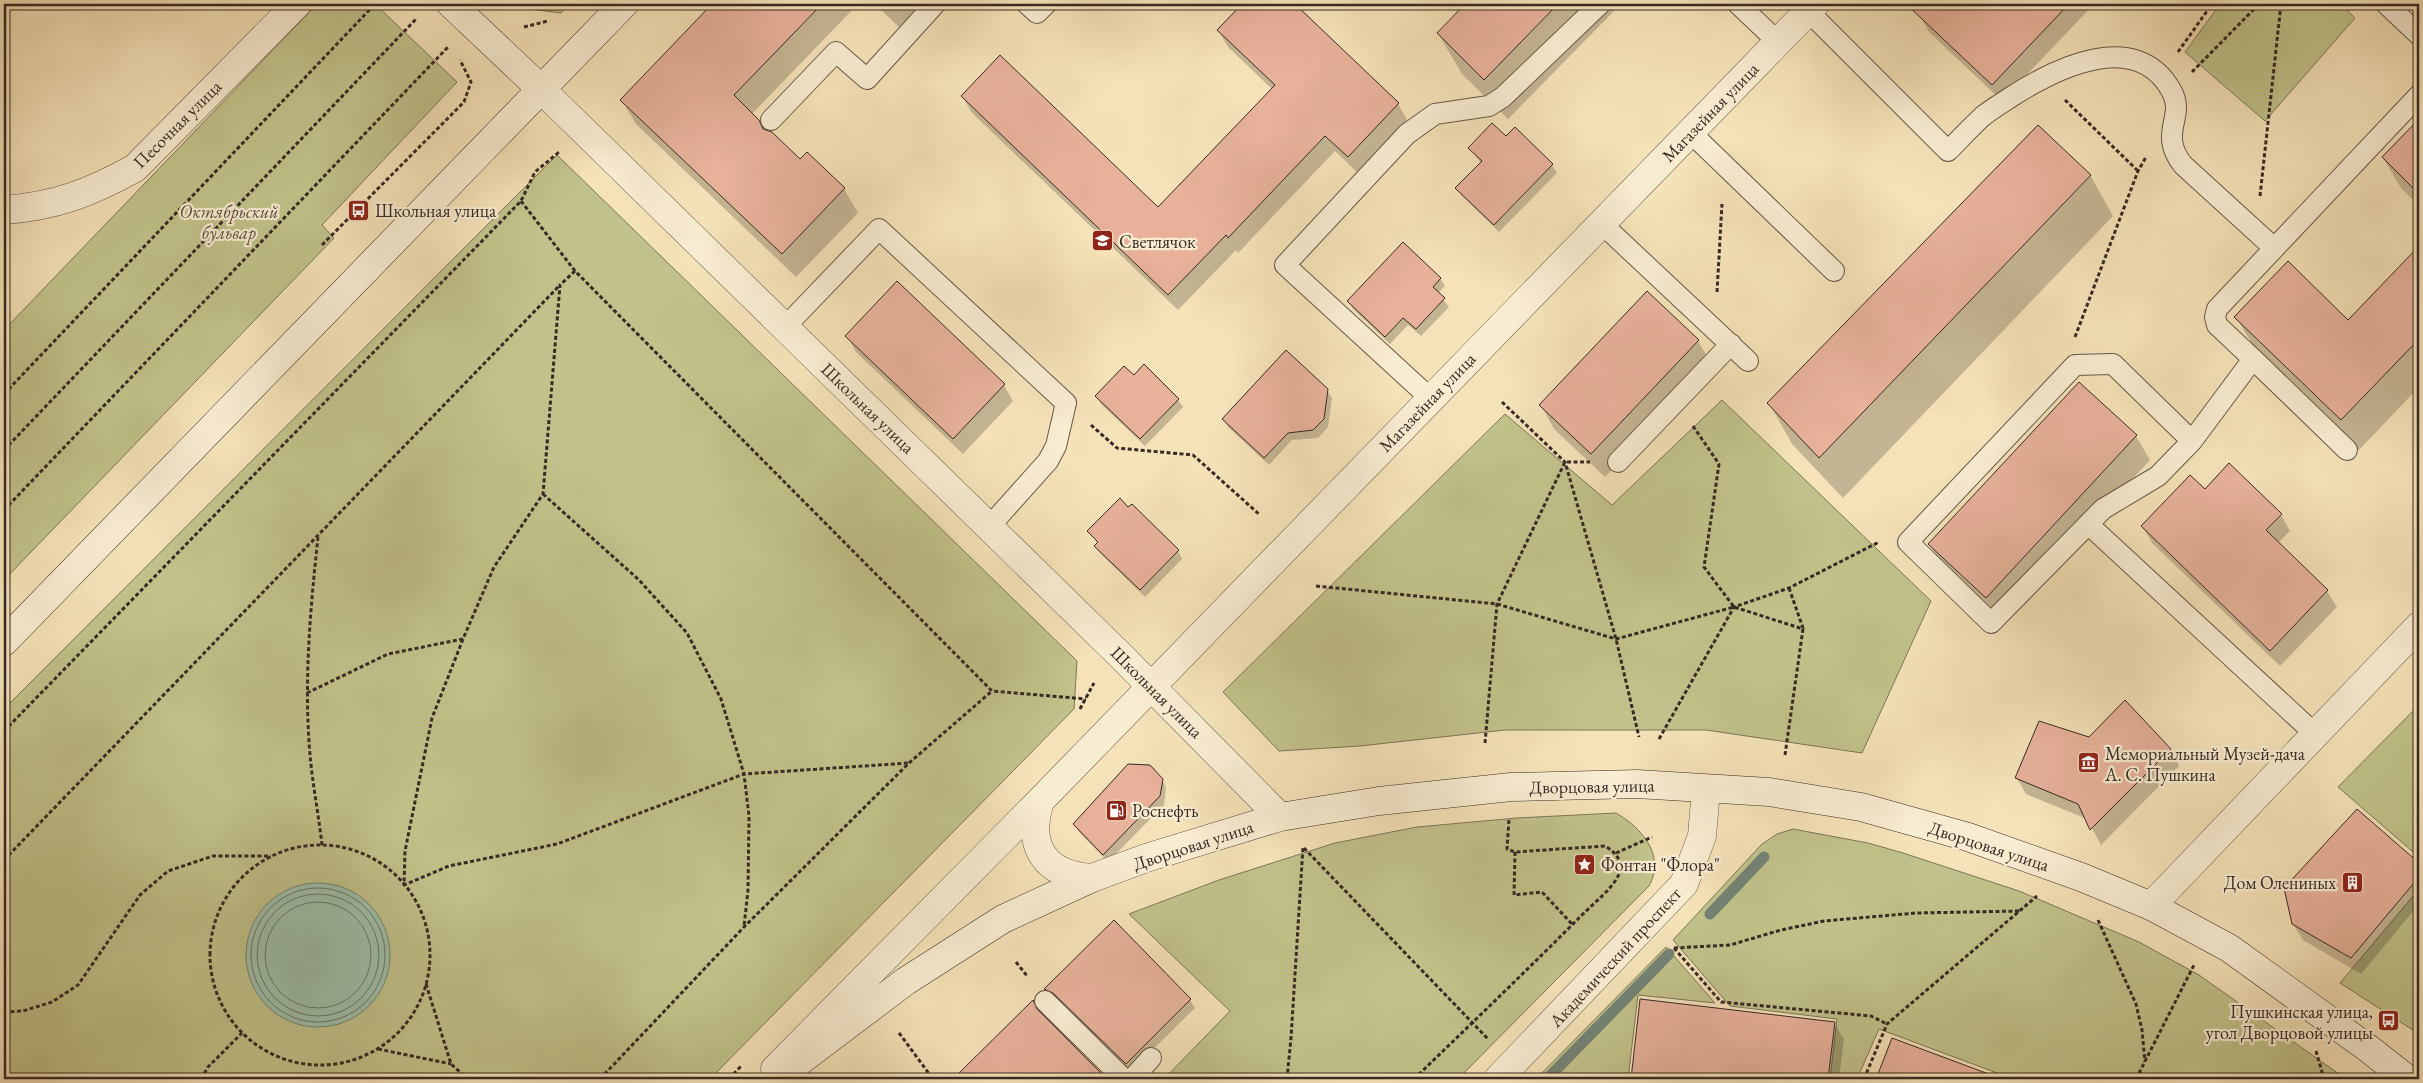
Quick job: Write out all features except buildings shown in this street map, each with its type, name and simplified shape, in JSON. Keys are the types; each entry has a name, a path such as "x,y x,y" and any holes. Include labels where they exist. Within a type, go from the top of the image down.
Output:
{"street":[{"name":"Песочная улица","path":"4,210 38,207 73,198 104,186 135,168 297,4"},
{"name":"Школьная улица","path":"451,4 542,90 1152,686 1280,817"},
{"path":"4,642 624,4"},
{"name":"Магазейная улица","path":"765,1079 1040,801 1811,7"},
{"path":"2151,906 2419,626"},
{"name":"Дворцовая улица","path":"776,1079 906,981 1003,919 1092,878 1146,858 1280,817 1379,801 1511,787 1636,784 1769,792 1870,810 1968,837 2081,876 2151,906 2229,948 2369,1049 2407,1079"},
{"name":"Академический проспект","path":"1503,1078 1684,884 1702,836 1706,789"},
{"path":"1040,801 1034,819 1035,838 1043,856 1056,870 1073,877 1092,878"}],"lane":[{"path":"771,120 836,52 867,79 935,4"},
{"path":"1027,4 1037,13 1046,4"},
{"path":"1431,399 1284,265 1407,134 1435,114 1489,106 1503,97 1600,4"},
{"path":"1738,4 1778,42"},
{"path":"2386,4 2419,35"},
{"path":"1811,7 1948,151 1984,115 2041,77 2083,60 2110,57 2139,60 2161,74 2173,92 2177,106 2171,131 2174,154 2183,165 2274,248"},
{"path":"2346,450 2217,325 2215,317 2217,309 2222,303 2419,95"},
{"path":"1690,132 1834,271"},
{"path":"1601,223 1748,361"},
{"path":"784,327 879,229 1066,403 1056,446 1048,461 989,527"},
{"path":"1618,462 1731,344"},
{"path":"2192,441 2112,364 2075,365 1908,542 1991,623 2103,509 2158,476 2192,441 2253,359"},
{"path":"2088,524 2315,734"},
{"path":"1045,1001 1124,1079"},
{"path":"1132,1079 1151,1058"}],"path":[{"path":"4,394 374,4"},
{"path":"2161,74 2212,4"},
{"path":"2173,92 2259,4"},
{"path":"2256,232 2281,4"},
{"path":"4,450 417,18"},
{"path":"516,22 524,27 548,21"},
{"path":"4,510 448,47"},
{"path":"322,245 464,102 471,82 458,56"},
{"path":"2041,77 2138,171"},
{"path":"2075,365 2074,338 2138,171 2151,148 2172,144"},
{"path":"4,730 521,202 535,172 561,150"},
{"path":"1715,329 1725,166"},
{"path":"521,202 575,272 992,692 1086,699"},
{"path":"4,860 560,285 575,272"},
{"path":"404,885 405,851 432,718 494,567 543,494 560,285"},
{"path":"1502,402 1565,462 1616,639 1639,737"},
{"path":"1676,402 1719,464 1704,568 1734,607 1804,629"},
{"path":"1066,403 1117,448 1193,455 1260,515"},
{"path":"1565,462 1592,462"},
{"path":"1485,744 1496,604 1565,462"},
{"path":"543,494 639,580 687,633 721,699 744,774 749,816 748,890 744,927"},
{"path":"318,536 310,611 308,693 311,764 322,845"},
{"path":"1316,586 1496,604 1616,639 1734,607 1789,588 1879,542 1908,542"},
{"path":"1785,755 1804,629 1789,588"},
{"path":"1659,739 1734,607"},
{"path":"308,693 388,654 463,639"},
{"path":"600,1079 744,927 909,763 992,692"},
{"path":"404,885 449,866 556,844 744,774 909,763"},
{"path":"1414,1079 1614,883 1620,873 1620,862 1616,853 1606,846 1516,852 1507,849 1510,813"},
{"path":"1616,853 1652,837"},
{"path":"322,845 359,852 392,871 404,885 416,902 424,921 429,942 429,963 426,983 419,1003 408,1021 378,1049 338,1064 310,1065 277,1057 258,1046 242,1033 228,1017 218,998 212,979 211,937 216,917 234,887 254,867 272,856 305,846 322,845"},
{"path":"1287,1079 1303,846 1491,1042"},
{"path":"1516,852 1514,895 1542,892 1572,924"},
{"path":"4,1012 23,1011 52,1002 78,985 140,895 168,870 213,856 272,856"},
{"path":"1864,1079 1887,1024 2041,893"},
{"path":"1674,948 1730,945 1781,930 1824,921 1916,913 2020,911"},
{"path":"2096,916 2136,1004 2142,1030 2145,1062"},
{"path":"1669,942 1721,1002 1871,1016 1887,1024"},
{"path":"2136,1079 2194,965"},
{"path":"426,983 451,1064"},
{"path":"201,1079 208,1068 242,1033"},
{"path":"899,1033 933,1079"},
{"path":"2315,1048 2324,1079"},
{"path":"378,1049 451,1064 468,1079"}],"green space":[{"name":"Октябрьский бульвар","path":"317,4 375,4 457,82 322,225 334,238 4,580 4,330"},
{"path":"525,4 570,4 561,13 530,9"},
{"path":"2220,4 2341,4 2355,18 2265,121 2185,52"},
{"path":"557,155 1077,661 1074,709 710,1079 4,1079 4,709"},
{"path":"1722,400 1931,601 1862,753 1706,730 1505,730 1360,746 1279,751 1223,692 1505,414 1612,505"},
{"path":"2419,705 2419,857 2338,787"},
{"path":"1616,813 1635,827 1649,844 1655,864 1654,875 1649,886 1458,1079 1164,1079 1230,1011 1129,914 1219,880 1335,843 1417,827 1517,818"},
{"path":"1793,829 1868,843 1903,853 2019,891 2139,942 2199,975 2346,1079 2013,1079 1879,1029 1857,1079 1830,1079 1837,1019 1730,1006 1673,940 1762,844 1777,834"},
{"path":"2419,889 2419,1034 2340,983"},
{"path":"1666,947 1715,1003 1638,995 1628,1079 1540,1079 1538,1077"}],"water":[{"path":"318,883 346,888 369,904 385,927 390,955 385,983 369,1006 346,1022 318,1027 290,1022 267,1006 251,983 246,955 251,927 267,904 290,888"}],"waterway":[{"path":"1710,914 1764,857"},
{"path":"1549,1077 1669,954"}],"place":[{"name":"Школьная улица","path":"359,210"},
{"name":"Светлячок","path":"1103,241"},
{"name":"Мемориальный Музей-дача А. С. Пушкина","path":"2089,763"},
{"name":"Роснефть","path":"1116,810"},
{"name":"Фонтан \"Флора\"","path":"1585,864"},
{"name":"Дом Олениных","path":"2352,882"},
{"name":"Пушкинская улица, угол Дворцовой улицы","path":"2389,1021"}]}
